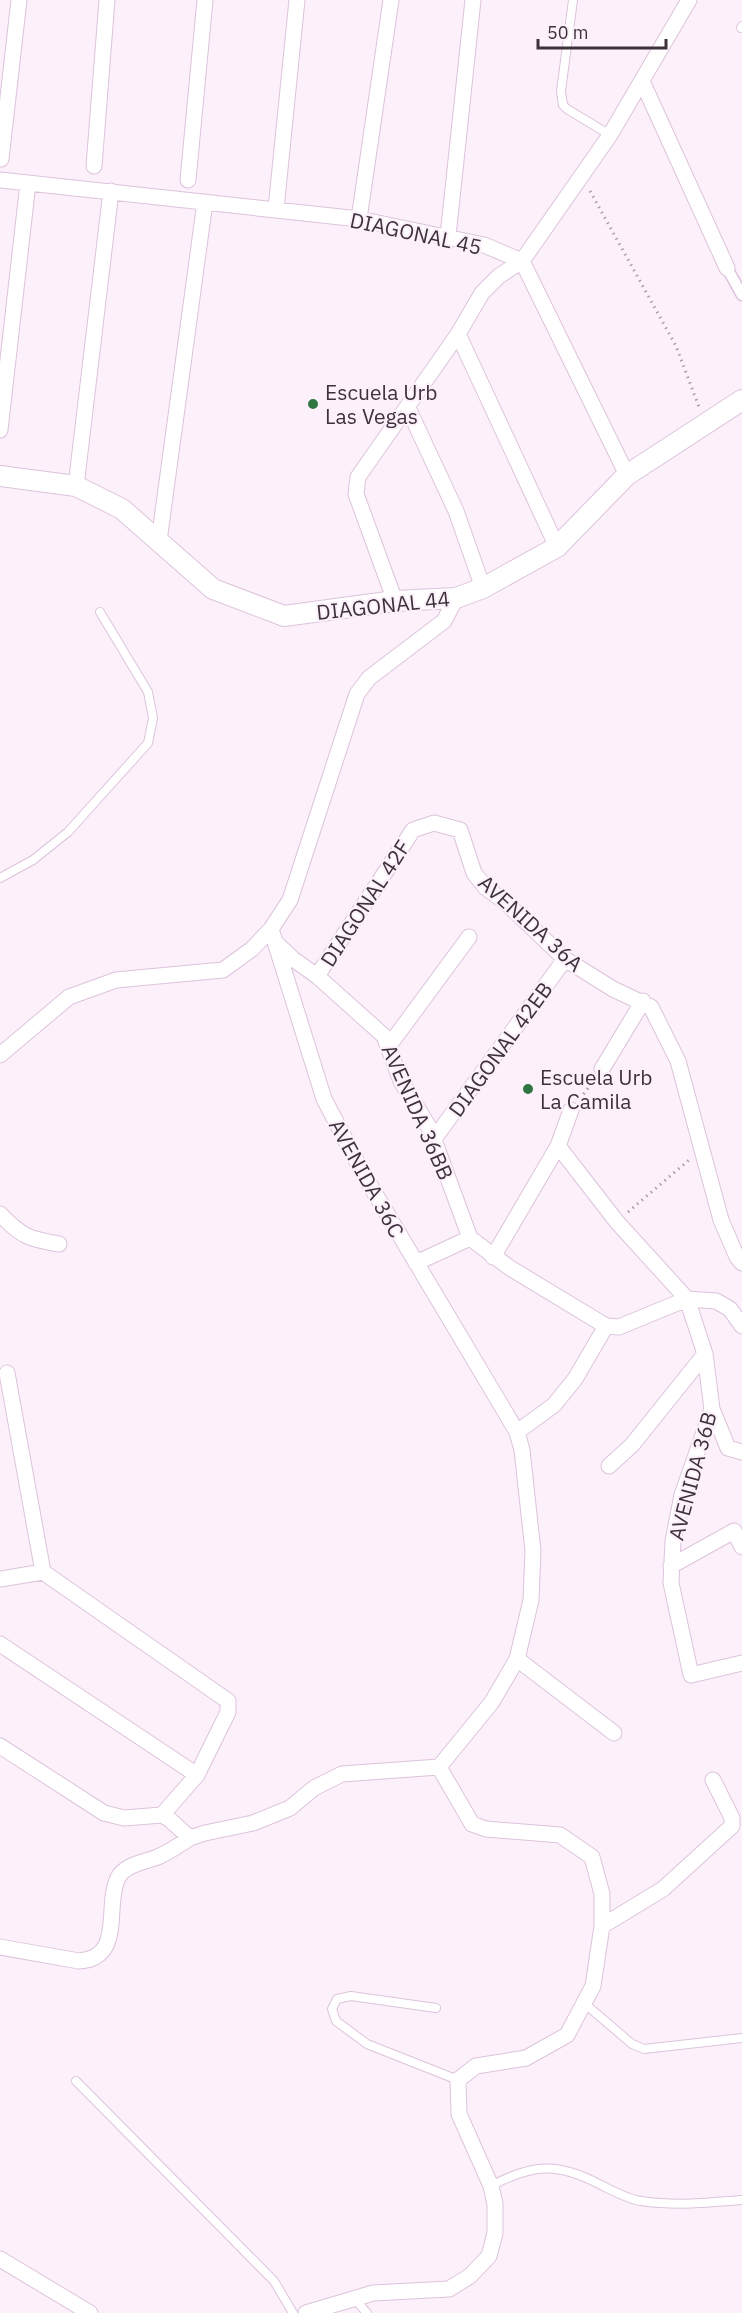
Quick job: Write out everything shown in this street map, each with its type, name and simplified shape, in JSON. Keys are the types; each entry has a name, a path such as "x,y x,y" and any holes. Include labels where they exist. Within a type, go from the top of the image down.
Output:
{"main road":[{"name":"DIAGONAL 44","path":"0,476 76,486 122,509 213,589 284,616 394,601 456,598 483,588 557,547 627,475 742,400"}],"street":[{"path":"1,159 19,0"},
{"path":"94,166 107,0"},
{"path":"188,180 205,0"},
{"path":"276,209 297,0"},
{"path":"359,219 391,0"},
{"path":"448,236 473,0"},
{"path":"394,601 356,494 358,477 408,408 489,285 522,261 582,176 610,135 689,0"},
{"path":"642,81 727,268 742,295"},
{"name":"DIAGONAL 45","path":"0,180 359,219 484,245 522,261"},
{"path":"0,430 28,183"},
{"path":"76,486 111,191"},
{"path":"159,541 205,202"},
{"path":"522,261 627,475"},
{"path":"458,334 557,547"},
{"path":"408,408 456,511 483,588"},
{"path":"0,1055 69,997 116,980 222,970 274,936 290,900 357,694 369,678 444,621 456,598"},
{"name":"AVENIDA 36A","path":"413,830 434,823 460,830 474,873 486,888 539,932 566,959 613,989 643,1001"},
{"name":"DIAGONAL 42F","path":"317,976 413,830"},
{"name":"AVENIDA 36BB","path":"274,936 293,959 317,976 384,1036 401,1081 434,1139 470,1238"},
{"name":"AVENIDA 36C","path":"274,936 324,1099 364,1175 517,1432 522,1450 533,1551 531,1600 517,1659 492,1702 439,1767"},
{"path":"388,1047 470,938"},
{"name":"DIAGONAL 42EB","path":"434,1139 566,959"},
{"path":"602,1069 643,1001 651,1007 678,1061 721,1220 737,1257 742,1263"},
{"path":"494,1257 558,1146 571,1110"},
{"name":"AVENIDA 36B","path":"558,1146 617,1222 687,1299 705,1354 712,1409 682,1495 673,1541 671,1583 691,1675 742,1663"},
{"path":"0,1214 31,1240 60,1244"},
{"path":"416,1263 470,1238 494,1257 606,1326 619,1327 687,1299 716,1301 730,1309 742,1326"},
{"path":"517,1432 554,1405 575,1379 606,1326"},
{"path":"609,1466 632,1445 705,1354"},
{"path":"7,1373 43,1572"},
{"path":"712,1409 728,1448 742,1452"},
{"path":"671,1566 734,1531 742,1547"},
{"path":"0,1579 43,1572 228,1701 228,1712 197,1775 162,1815"},
{"path":"0,1644 197,1775"},
{"path":"517,1659 614,1733"},
{"path":"0,1746 104,1813 124,1818 162,1815 190,1838"},
{"path":"0,1947 79,1961 92,1960 108,1941 113,1925 113,1889 119,1875 135,1864 159,1857 190,1838 253,1823 290,1808 314,1788 342,1774 439,1767 472,1824 486,1829 560,1835 592,1857 602,1894 602,1926 593,1986 567,2035 526,2058 477,2066 458,2080 459,2114 491,2186 495,2205 495,2233 489,2256 470,2276 449,2289 373,2293 306,2313"},
{"path":"602,1926 663,1889 732,1826 732,1818 713,1780"},
{"path":"0,2259 90,2313"}],"lane":[{"path":"573,0 561,92 563,105 610,135"},
{"path":"0,878 33,860 68,832 148,744 153,718 148,692 100,612"},
{"path":"435,2008 351,1996 337,1999 332,2008 336,2021 367,2044 458,2080"},
{"path":"584,2003 632,2044 644,2049 742,2038"},
{"path":"76,2080 274,2281 293,2313"},
{"path":"491,2186 514,2174 539,2167 578,2173 639,2201 692,2205 742,2200"},
{"path":"354,2298 367,2313"}],"path":[{"path":"582,176 676,346 705,423"},
{"path":"571,1110 602,1069"},
{"path":"617,1222 702,1149"}],"place":[{"name":"Escuela Urb Las Vegas","path":"313,404"},
{"name":"Escuela Urb La Camila","path":"528,1089"}]}
